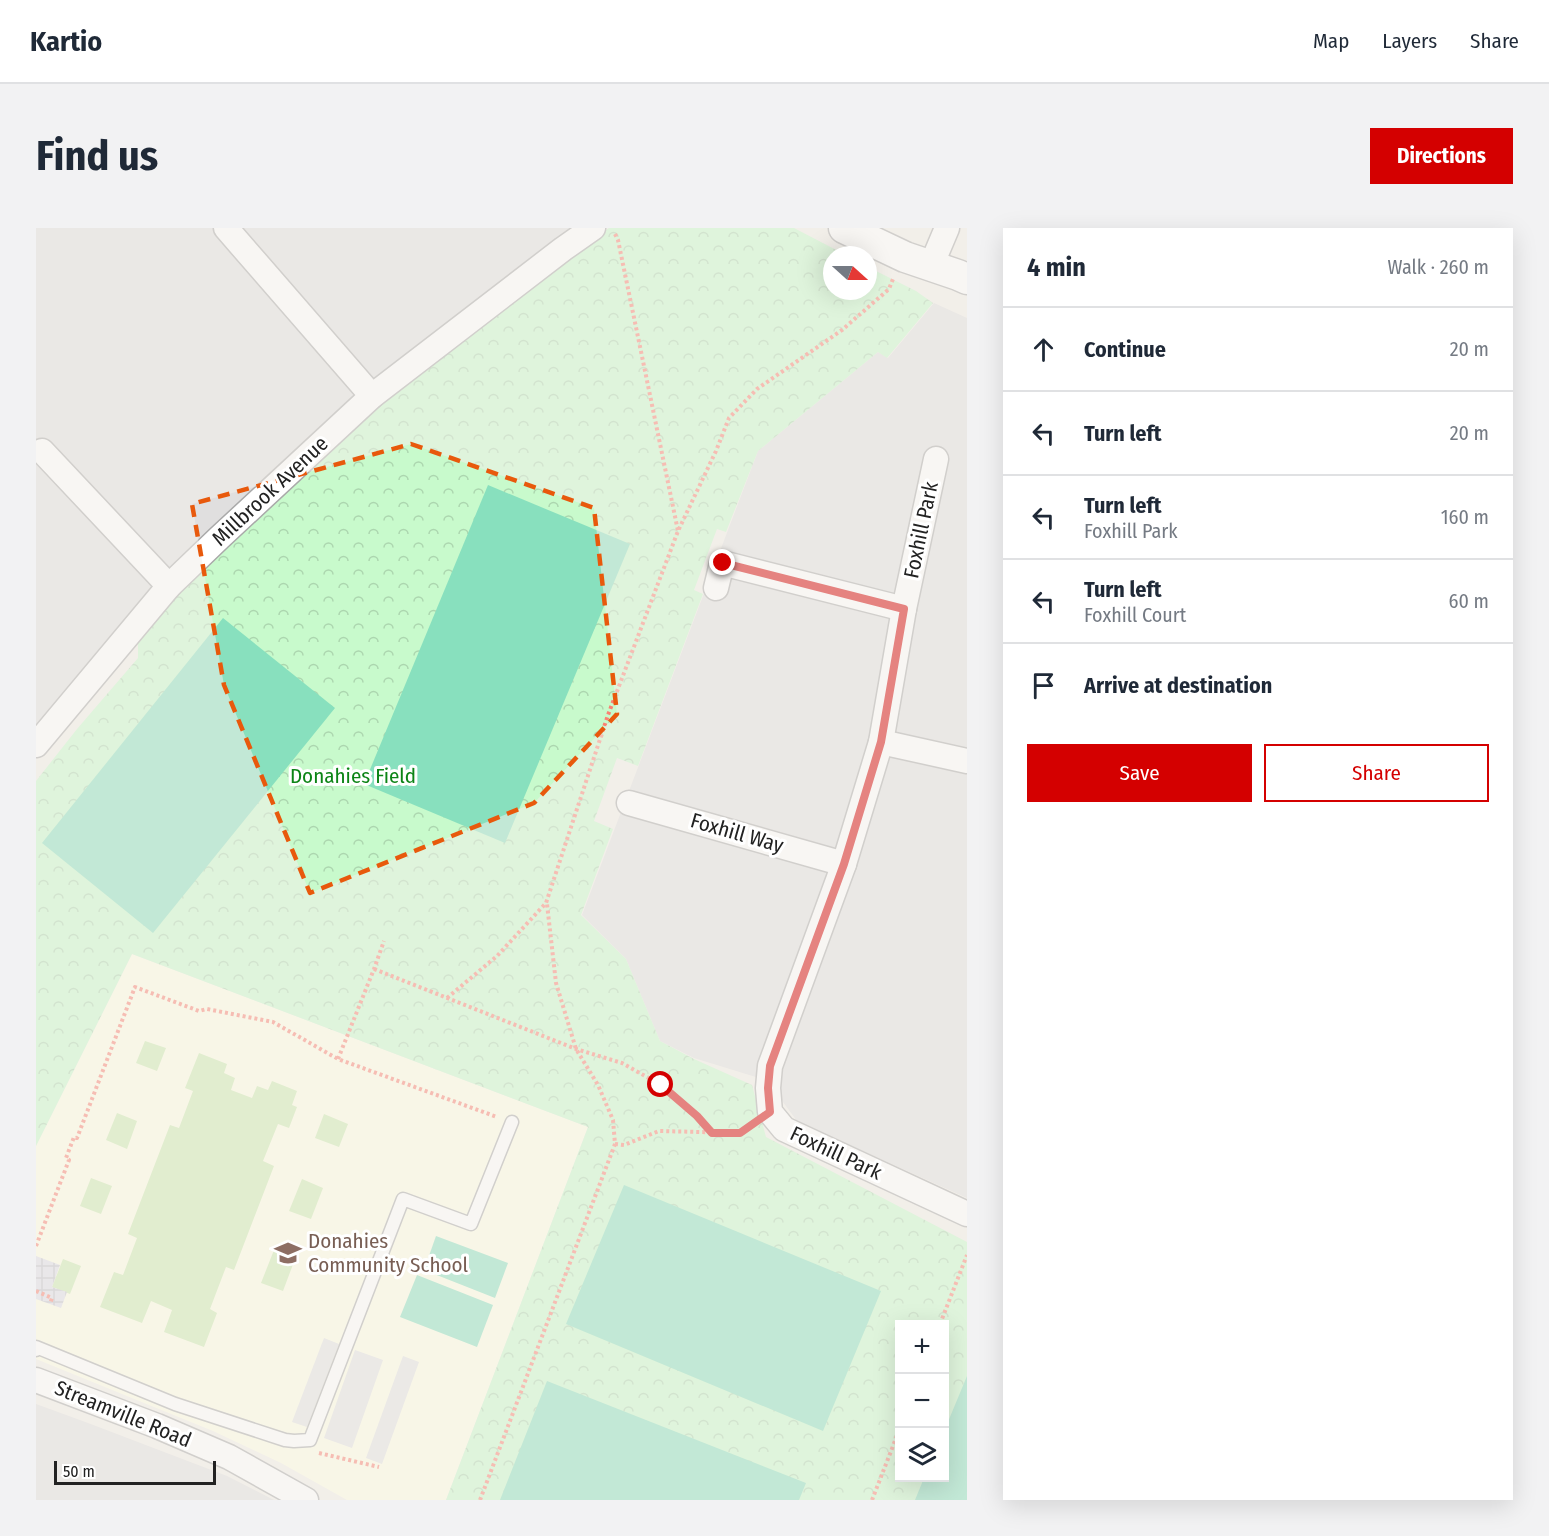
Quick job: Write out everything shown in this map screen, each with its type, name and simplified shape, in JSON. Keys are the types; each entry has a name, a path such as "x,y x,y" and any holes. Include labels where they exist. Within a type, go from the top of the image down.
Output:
{"street":[{"path":"226,228 372,396"},
{"name":"Millbrook Avenue","path":"36,745 169,586 219,538 372,396 593,228"},
{"path":"844,228 918,262 967,279"},
{"path":"918,262 947,228"},
{"path":"42,451 169,586"},
{"name":"Foxhill Park","path":"936,459 904,609 881,742 844,864 770,1066 768,1088 770,1112 784,1129 967,1214"},
{"path":"716,588 723,563 904,609"},
{"path":"881,742 967,761"},
{"name":"Foxhill Way","path":"629,803 844,864"},
{"name":"Streamville Road","path":"36,1380 157,1426 229,1457 306,1500"}],"lane":[{"path":"36,1350 36,1347 186,1408 285,1440 310,1440 404,1199 471,1224 512,1122"}],"path":[{"path":"611,228 618,240 678,531"},
{"path":"447,998 498,956 546,903 608,715 678,531 729,418 757,389 842,330 918,262"},
{"path":"480,1500 615,1144 613,1120 598,1086 576,1049 556,982 546,903"},
{"path":"338,1059 384,940"},
{"path":"374,969 576,1049 622,1064 661,1085 697,1116 712,1133"},
{"path":"36,1246 69,1160 66,1158 74,1137 77,1138 135,987 199,1011 207,1009 273,1022 338,1059 512,1122"},
{"path":"615,1144 624,1145 659,1131 740,1133 770,1112"},
{"path":"942,1320 967,1256"},
{"path":"36,1291 52,1298 50,1304"},
{"path":"872,1500 895,1441"},
{"path":"311,1452 379,1467"}],"highlighted area":[{"path":"411,444 594,508 617,714 534,803 310,893 224,685 192,504"}],"shaded area":[{"path":"36,228 592,228 372,396 36,745"},
{"path":"934,303 967,318 967,1198 797,1121 783,1102 775,1083 694,1058 660,1041 626,959 582,915 758,451 878,352 888,358"},
{"name":"Donahies Community School","path":"132,954 588,1127 446,1500 347,1500 281,1463 213,1431 36,1359 36,1146"},
{"path":"36,1256 60,1265 52,1287 67,1292 61,1308 36,1299"},
{"path":"324,1338 339,1344 307,1427 292,1422"},
{"path":"355,1350 383,1360 352,1448 324,1438"},
{"path":"403,1356 419,1362 382,1464 366,1458"},
{"path":"36,1404 227,1476 274,1500 36,1500"}],"green space":[{"name":"Donahies Field","path":"609,228 794,228 829,246 823,246 823,300 877,300 877,272 916,291 933,303 887,358 878,352 758,451 726,532 717,529 694,590 703,594 638,766 617,758 594,821 613,829 581,915 626,959 660,1041 752,1085 766,1137 967,1242 967,1500 446,1500 588,1127 132,954 36,1146 36,781 138,658 138,625 372,396"},
{"path":"488,485 630,544 505,843 364,784"},
{"path":"223,618 335,708 153,933 42,843"},
{"path":"145,1041 166,1048 157,1071 136,1063"},
{"path":"199,1053 227,1064 224,1073 235,1078 231,1090 252,1098 257,1086 268,1090 272,1081 297,1091 292,1105 297,1107 289,1128 278,1124 263,1161 274,1166 234,1270 226,1267 210,1309 217,1313 204,1347 164,1332 172,1310 151,1301 142,1323 100,1307 114,1272 123,1275 137,1238 128,1234 170,1125 179,1128 193,1091 185,1088"},
{"path":"117,1113 137,1121 127,1149 106,1140"},
{"path":"324,1114 348,1124 339,1147 315,1138"},
{"path":"91,1178 112,1186 101,1214 80,1206"},
{"path":"302,1179 323,1188 311,1219 289,1211"},
{"path":"624,1185 881,1291 823,1431 566,1324"},
{"path":"436,1236 508,1263 495,1298 424,1270"},
{"path":"274,1250 295,1259 283,1291 261,1283"},
{"path":"63,1259 81,1266 70,1294 52,1287"},
{"path":"417,1275 493,1305 477,1347 400,1317"},
{"path":"967,1376 967,1500 915,1500 922,1482 949,1482 949,1419"},
{"path":"547,1381 806,1483 799,1500 500,1500"}],"place":[{"name":"Donahies Community School","path":"288,1253"}],"route":[{"path":"661,1085 697,1116 712,1133 740,1133 770,1112 768,1088 770,1066 844,864 881,742 904,609 723,563"}]}
